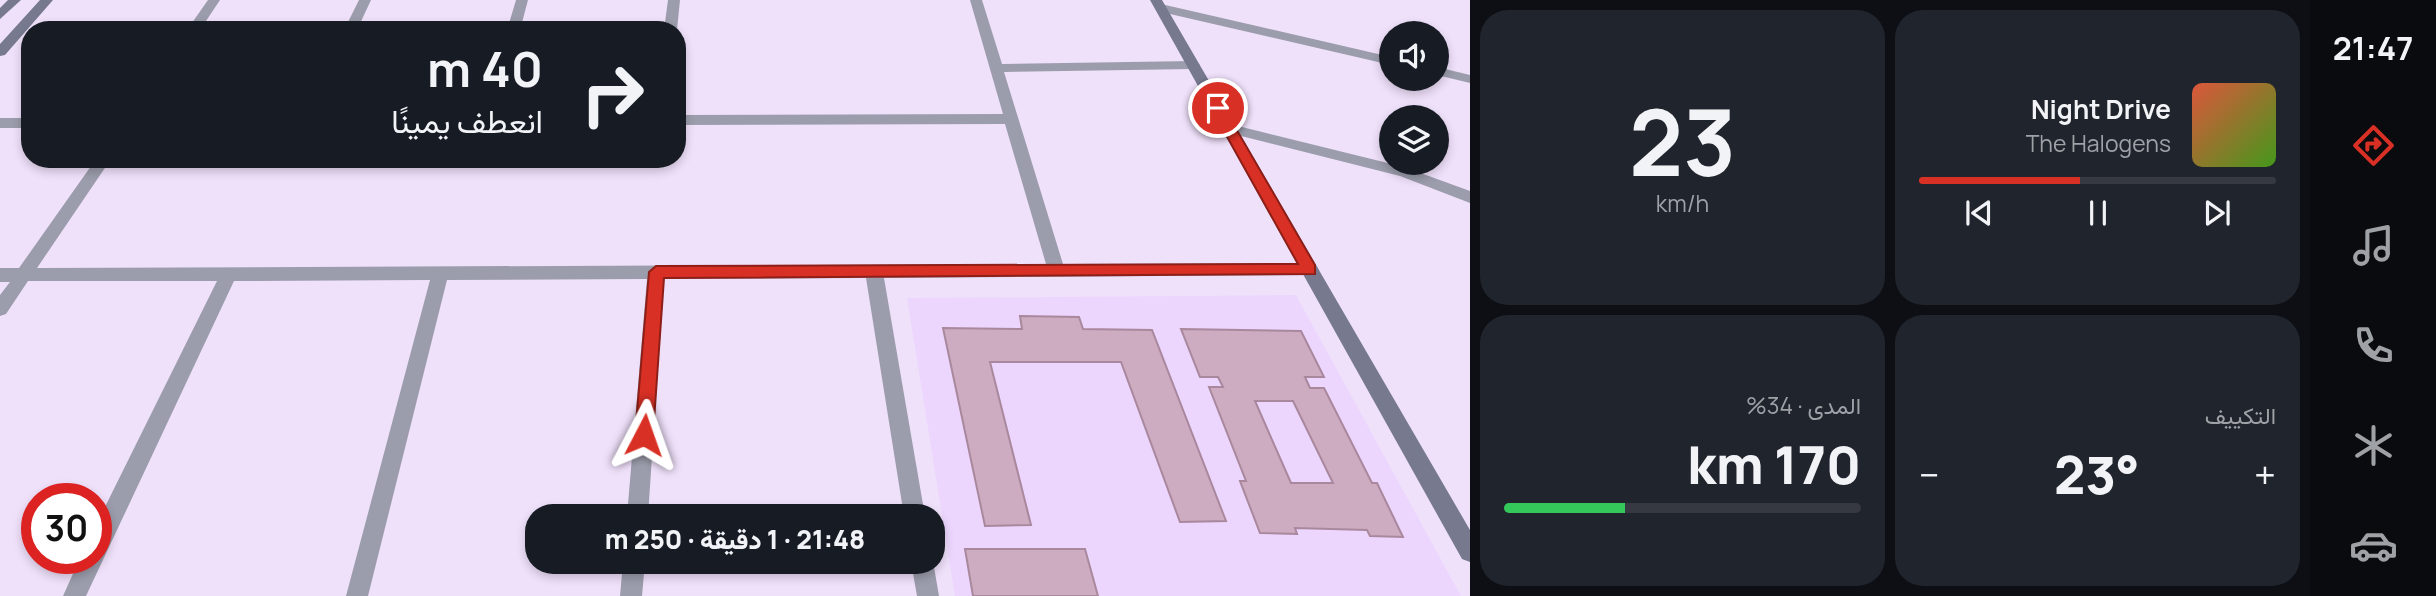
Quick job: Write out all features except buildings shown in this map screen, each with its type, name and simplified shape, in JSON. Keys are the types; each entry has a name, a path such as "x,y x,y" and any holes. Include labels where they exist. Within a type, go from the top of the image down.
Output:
{"street":[{"path":"0,15 15,0"},
{"path":"28,21 47,0"},
{"path":"199,21 214,0"},
{"path":"354,21 365,0"},
{"path":"516,21 522,0"},
{"path":"671,21 674,0"},
{"path":"976,0 1056,271"},
{"path":"1159,4 1379,58"},
{"path":"1159,4 1470,551"},
{"path":"0,52 21,29"},
{"path":"995,68 1193,65"},
{"path":"1449,74 1470,79"},
{"path":"686,120 1010,119"},
{"path":"0,123 21,123"},
{"path":"1230,130 1404,172 1470,197"},
{"path":"0,309 98,168"},
{"path":"0,275 1310,270"},
{"path":"639,504 656,272"},
{"path":"874,272 913,504"},
{"path":"357,596 440,273"},
{"path":"112,516 229,274"},
{"path":"74,596 84,574"},
{"path":"631,596 633,574"},
{"path":"924,574 928,596"}],"shaded area":[{"path":"1296,295 1461,596 955,596 945,534 945,504 940,504 907,298"}],"route":[{"path":"644,435 656,272 1310,270 1218,108"}]}
